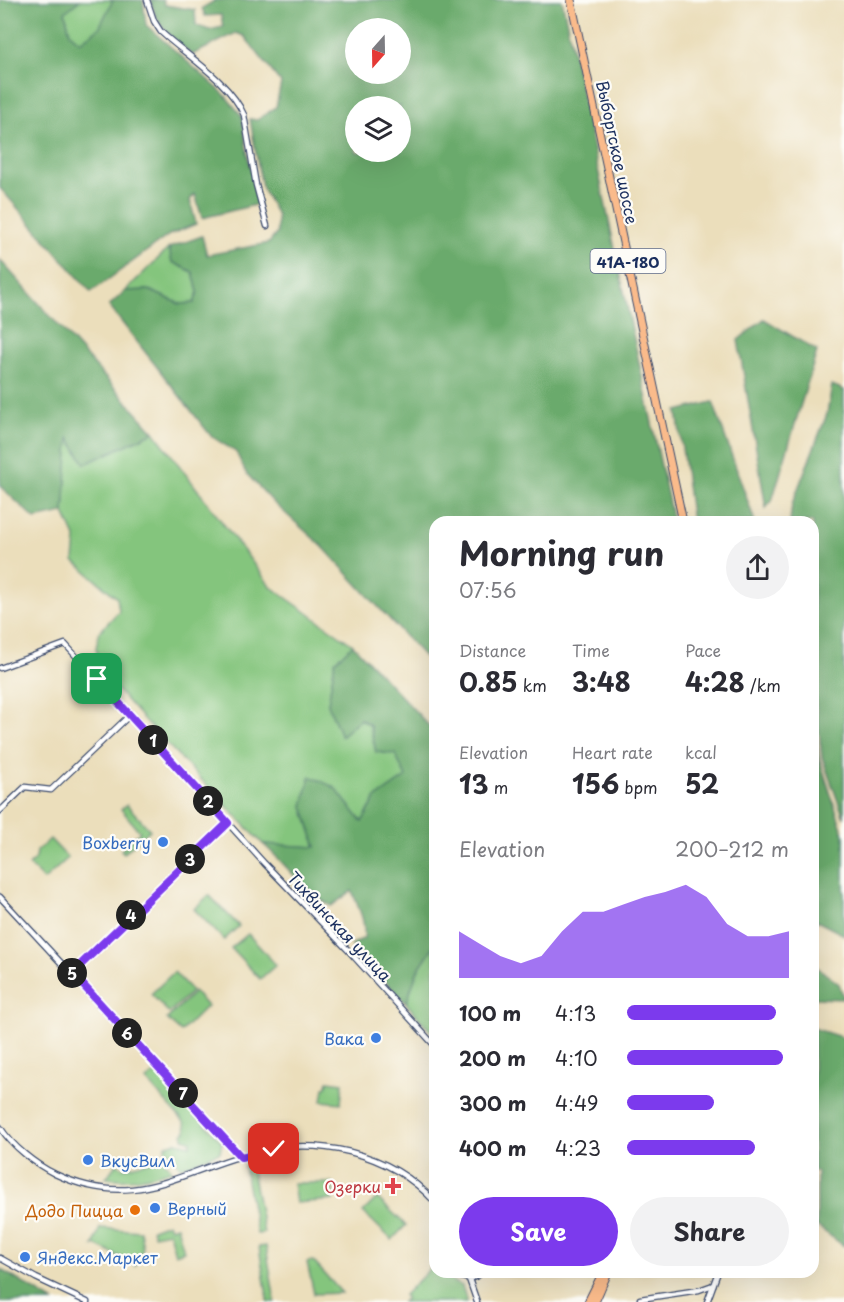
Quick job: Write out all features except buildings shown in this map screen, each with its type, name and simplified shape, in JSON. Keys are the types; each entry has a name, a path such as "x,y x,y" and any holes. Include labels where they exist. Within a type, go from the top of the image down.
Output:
{"main road":[{"name":"Выборгское шоссе","path":"572,0 682,516"},
{"path":"588,1302 600,1278"},
{"path":"595,1302 605,1278"}],"street":[{"path":"147,0 154,21 161,32 230,93 240,106 244,115 256,184 267,226"},
{"name":"Тихвинская улица","path":"0,668 64,644 429,1039"},
{"path":"0,811 25,787 51,790 130,715"},
{"path":"72,973 228,823"},
{"path":"0,897 241,1157"},
{"path":"0,1127 23,1153 45,1169 72,1182 118,1190 165,1184 241,1157 274,1149 302,1147 330,1148 369,1157 398,1170 429,1195"},
{"path":"0,1258 87,1302"},
{"path":"462,1278 469,1279 477,1302"},
{"path":"707,1302 716,1278"},
{"path":"640,1299 699,1290 713,1285"}],"green space":[{"path":"0,0 80,0 65,12 70,33 80,42 99,28 113,0 143,0 146,25 224,94 242,116 248,157 259,204 202,218 195,194 190,200 196,224 169,235 91,292 0,188"},
{"path":"80,0 113,0 99,28 80,42 70,33 65,11"},
{"path":"151,0 163,0 165,5 195,10 196,25 209,30 223,27 221,15 205,16 202,8 216,0 562,0 672,516 429,516 429,662 322,546 274,503 246,473 236,452 211,436 109,306 125,291 149,290 180,304 194,303 198,292 193,272 172,262 169,248 202,236 207,255 269,243 277,233 277,215 262,188 250,119 257,120 276,107 281,83 244,36 236,33 192,55 161,25 153,10"},
{"path":"169,248 172,262 193,272 198,292 194,303 181,304 149,290 125,291"},
{"path":"0,260 154,432 85,464 69,438 64,513 35,519 0,486"},
{"path":"764,319 817,351 772,501 766,508 738,340"},
{"path":"832,385 844,390 844,818 822,757 819,731 819,516 791,516 792,504 827,414"},
{"path":"713,402 753,516 691,516 677,411"},
{"path":"154,432 271,587 353,645 335,661 328,704 341,736 360,719 370,725 376,752 395,754 406,777 376,798 362,822 334,787 303,806 316,847 263,844 101,672 96,648 99,632 119,611 117,598 74,561 76,539 64,513 68,437 85,464"},
{"path":"353,645 429,726 429,953 418,970 406,1003 351,945 364,938 361,914 352,891 331,906 304,885 263,844 316,847 303,806 310,776 334,787 362,822 376,798 406,777 395,754 376,752 370,725 360,719 341,736 328,704 335,661"},
{"path":"819,758 844,835 844,935 819,922"},
{"path":"127,805 150,830 124,853 121,850 140,832 121,809"},
{"path":"50,839 68,858 44,880 29,865 36,858 37,851"},
{"path":"209,895 239,926 224,940 194,909"},
{"path":"248,934 276,965 260,979 231,948"},
{"path":"429,953 429,1029 406,1003 418,970"},
{"path":"819,969 839,984 844,999 819,998"},
{"path":"174,972 192,991 169,1013 151,994"},
{"path":"194,992 207,1006 181,1032 167,1019"},
{"path":"819,1030 844,1038 844,1246 819,1227"},
{"path":"158,1071 222,1142 220,1152 181,1167 165,1149 166,1145 177,1142 190,1145 191,1141 183,1138 186,1131 185,1123 146,1080"},
{"path":"328,1081 343,1083 341,1103 322,1101 324,1088"},
{"path":"162,1158 172,1170 139,1178 106,1178 117,1163 123,1168"},
{"path":"251,1165 264,1233 257,1234 244,1166"},
{"path":"293,1183 333,1183 333,1200 296,1203"},
{"path":"377,1198 406,1225 392,1240 363,1212"},
{"path":"168,1223 170,1228 177,1226 184,1251 175,1254 169,1232 154,1235 152,1229"},
{"path":"100,1228 140,1231 143,1248 135,1266 95,1245 93,1247"},
{"path":"266,1246 275,1302 268,1302 259,1247"},
{"path":"313,1261 342,1293 314,1294 307,1262"},
{"path":"0,1269 54,1302 0,1302"},
{"path":"429,1269 429,1278 450,1278 462,1286 467,1302 402,1302 406,1298 404,1295"}],"place":[{"name":"Boxberry","path":"163,842"},
{"name":"Вака","path":"376,1038"},
{"name":"ВкусВилл","path":"88,1160"},
{"name":"Озерки","path":"393,1186"},
{"name":"Верный","path":"155,1208"},
{"name":"Додо Пицца","path":"135,1210"},
{"name":"Яндекс.Маркет","path":"25,1257"}],"route":[{"path":"97,679 228,823 72,973 241,1157 274,1149"}]}
